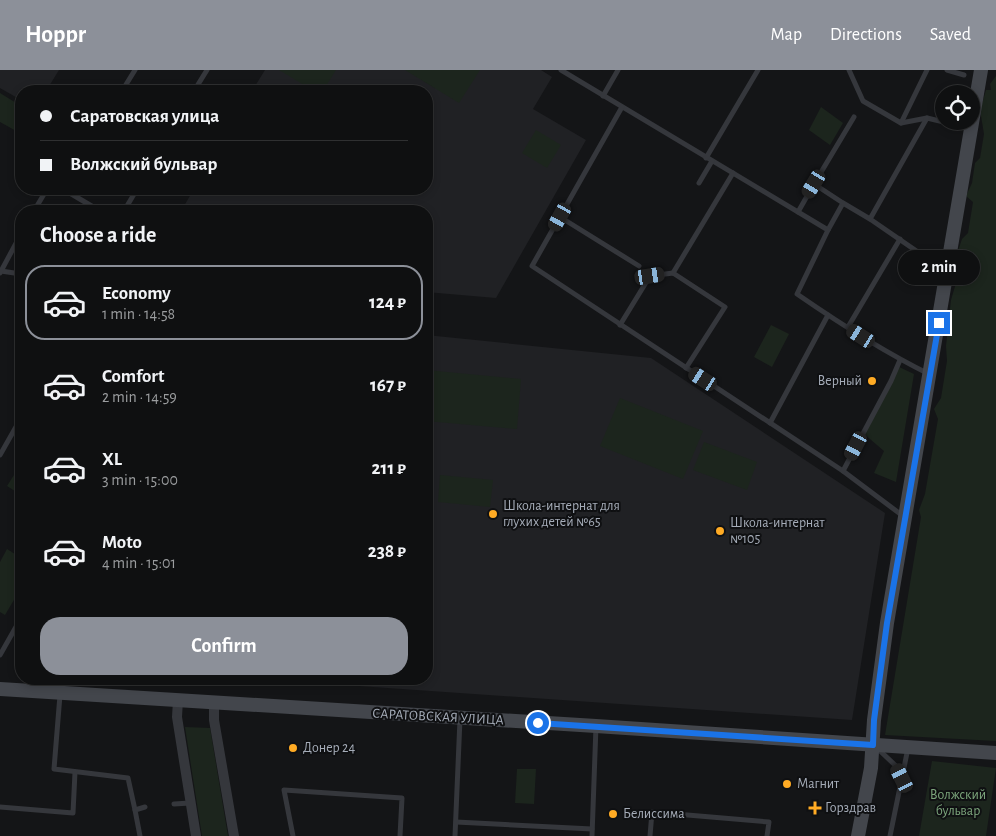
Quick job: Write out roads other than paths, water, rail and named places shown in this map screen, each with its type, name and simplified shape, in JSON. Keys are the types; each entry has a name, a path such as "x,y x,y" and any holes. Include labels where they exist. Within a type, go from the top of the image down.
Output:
{"street":[{"path":"979,85 981,70"},
{"path":"858,836 873,745 874,720 887,623 972,130"},
{"name":"САРАТОВСКАЯ УЛИЦА","path":"0,690 596,726 996,753"},
{"path":"178,700 178,717 196,836"},
{"path":"214,702 214,720 234,836"}],"lane":[{"path":"126,85 135,70"},
{"path":"198,85 207,70"},
{"path":"561,70 828,230"},
{"path":"603,96 618,70"},
{"path":"699,183 709,159 758,70"},
{"path":"849,70 863,101 901,123 927,118 935,120"},
{"path":"901,123 927,70"},
{"path":"947,70 964,75"},
{"path":"622,107 532,266 843,471 906,518"},
{"path":"798,212 854,117"},
{"path":"870,219 927,118"},
{"path":"673,273 733,173"},
{"path":"814,184 870,219 947,272"},
{"path":"73,195 90,205"},
{"path":"843,203 797,294 900,360 930,374"},
{"path":"560,217 639,266"},
{"path":"848,327 900,239"},
{"path":"15,245 0,272 15,273"},
{"path":"620,325 650,276 673,273 725,307 686,368"},
{"path":"770,422 828,315"},
{"path":"843,471 891,381 900,360"},
{"path":"0,455 15,429"},
{"path":"0,655 15,629"},
{"path":"60,693 54,769 128,778 140,836"},
{"path":"455,836 460,718"},
{"path":"592,836 596,726"},
{"path":"873,745 896,766 902,778"},
{"path":"890,836 909,748"},
{"path":"0,807 73,813 75,772"},
{"path":"293,836 284,790 402,798 400,836"},
{"path":"174,804 191,803"},
{"path":"135,810 145,808"},
{"path":"650,836 652,812 769,822 767,836"},
{"path":"456,822 592,829"}],"place":[{"name":"Верный","path":"872,381"},
{"name":"Школа-интернат для глухих детей №65","path":"493,514"},
{"name":"Школа-интернат №105","path":"720,531"},
{"name":"Донер 24","path":"293,748"},
{"name":"Магнит","path":"787,784"},
{"name":"Горздрав","path":"815,808"},
{"name":"Белиссима","path":"613,814"}],"park label":[{"name":"Волжский бульвар","path":"958,804"}]}
